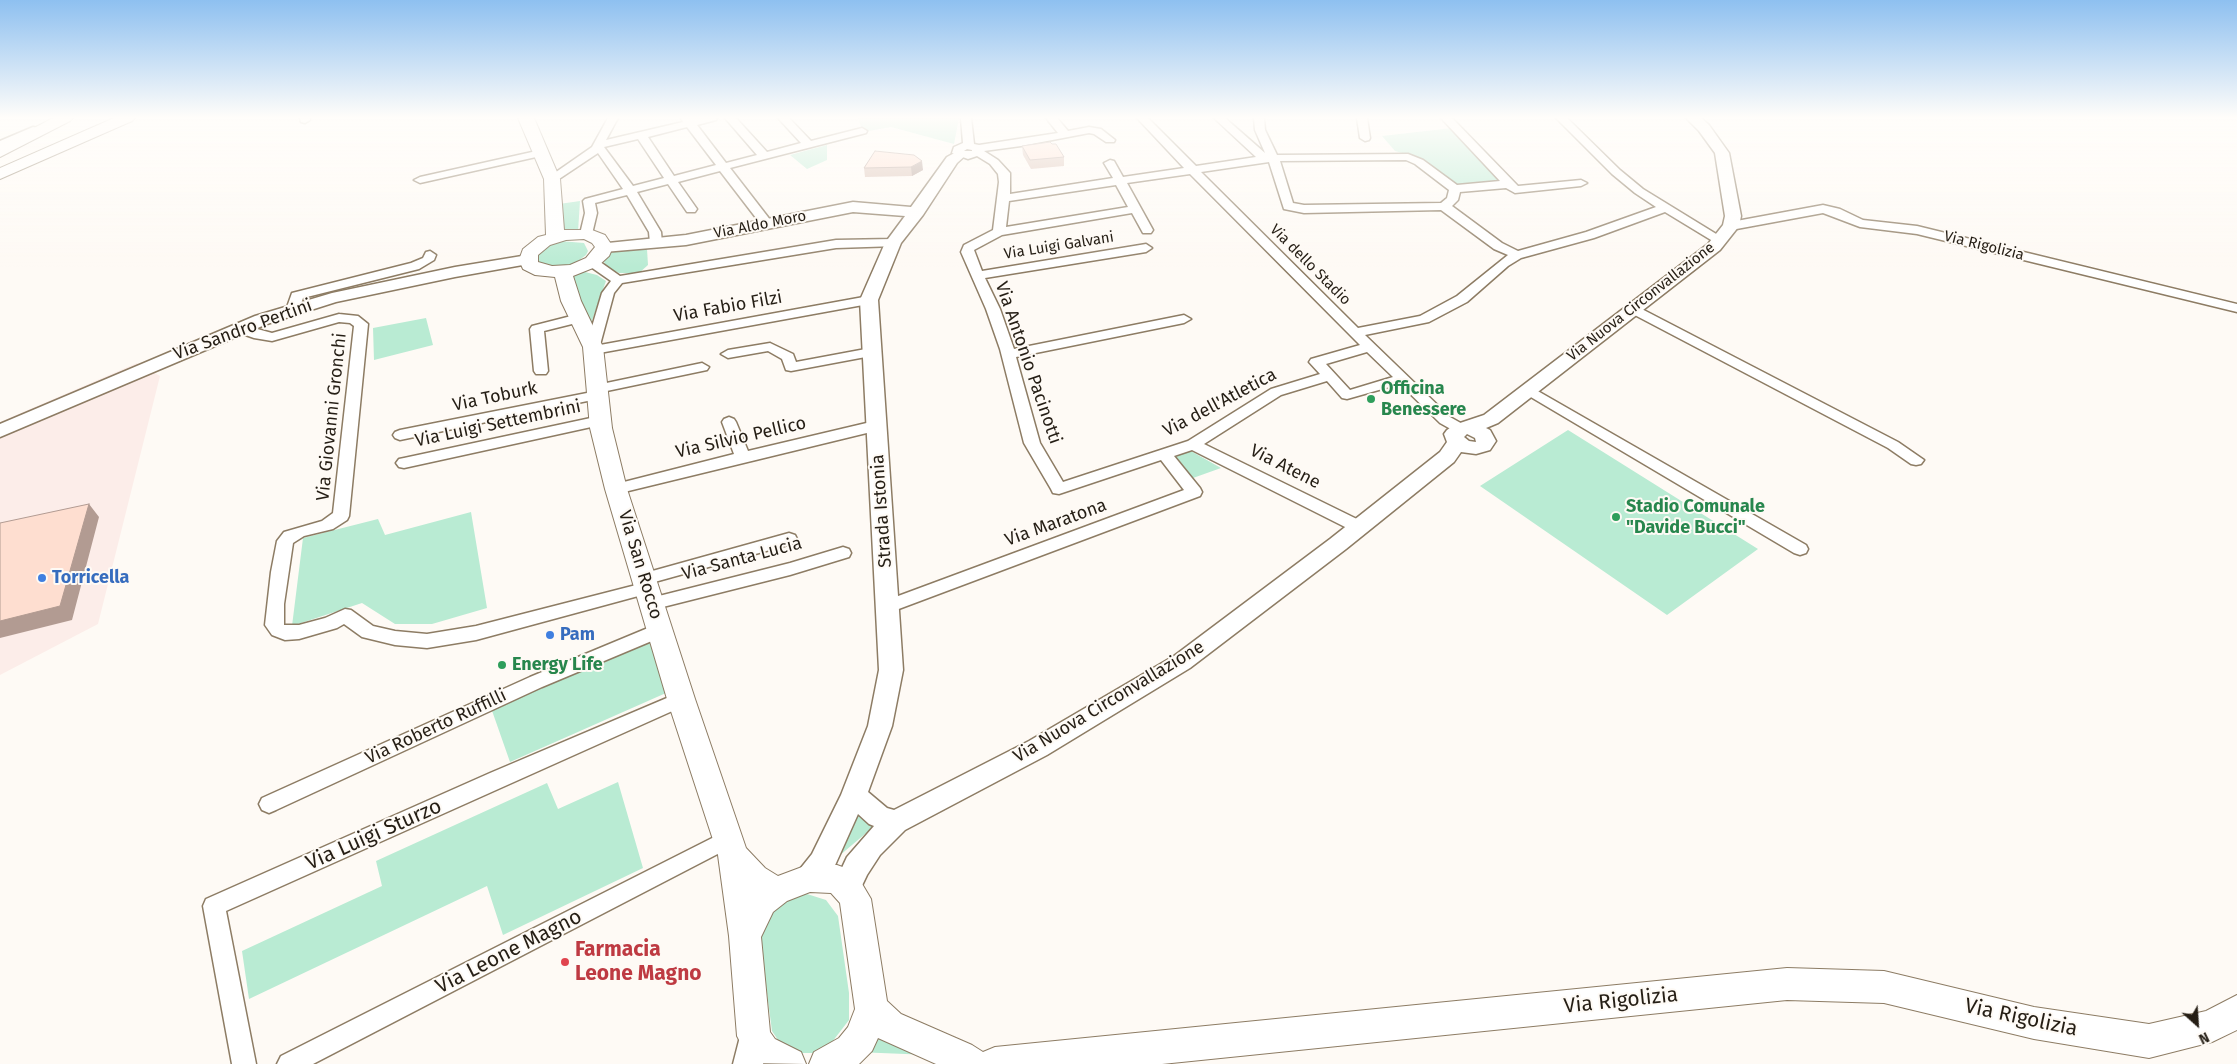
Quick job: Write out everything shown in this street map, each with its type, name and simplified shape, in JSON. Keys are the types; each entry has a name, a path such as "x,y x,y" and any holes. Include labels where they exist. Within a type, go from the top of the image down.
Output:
{"main road":[{"path":"0,174 15,168"},
{"path":"547,168 552,179 555,237"},
{"path":"586,234 599,239 604,247 599,258 592,262 563,272 542,271 530,264 528,260 529,253 535,247 555,237 586,234"},
{"name":"Via San Rocco","path":"563,272 572,301 593,348 600,421 616,489 681,700 731,847"},
{"path":"731,847 754,878 776,891"},
{"path":"731,847 745,936 751,1050 763,1051 789,1064"},
{"path":"745,936 762,902 776,891 810,878 837,879 847,887 855,899 872,1009 860,1039 837,1062"},
{"name":"Via Rigolizia","path":"995,1064 1787,984 1884,987 2034,1022 2149,1041 2212,1026 2237,1011"},
{"path":"872,1009 889,1026 960,1057 971,1064"}],"street":[{"path":"420,180 475,168"},
{"path":"552,179 568,168"},
{"path":"614,168 655,232 656,244"},
{"path":"661,168 691,210"},
{"path":"586,234 591,213 589,201 721,168"},
{"path":"724,168 767,224"},
{"name":"Strada Istonia","path":"810,878 822,863 854,795 880,726 891,670 885,543 875,426 869,300 905,227 947,168"},
{"path":"999,168 1004,173 1005,182 999,232 1136,209"},
{"path":"1113,168 1147,230"},
{"name":"Via dello Stadio","path":"1190,168 1462,438"},
{"path":"1004,198 1207,168"},
{"path":"1273,168 1288,206 1304,209 1444,206 1452,200 1455,189"},
{"path":"1427,168 1455,189 1509,184"},
{"path":"1493,168 1515,190 1581,182"},
{"path":"1612,168 1640,191 1720,240"},
{"path":"1725,168 1733,216 1731,226"},
{"path":"1444,206 1498,246 1517,255"},
{"name":"Via Aldo Moro","path":"604,247 656,244 853,207 882,209 905,227"},
{"path":"1355,332 1424,319 1462,299 1504,263 1517,255 1590,235 1666,207"},
{"name":"Via Rigolizia","path":"1731,226 1823,210 1836,212 1860,223 1884,228 1917,230 2237,308"},
{"name":"Via Nuova Circonvallazione","path":"847,887 857,866 871,847 896,822 1038,748 1182,662 1359,526 1462,438 1491,428 1501,412 1714,247 1731,226"},
{"path":"593,348 608,293 618,280 836,244 905,227"},
{"name":"Via Antonio Pacinotti","path":"999,232 968,248 967,252 993,309 1009,354 1032,443 1059,489"},
{"name":"Via Luigi Galvani","path":"978,275 1146,248"},
{"path":"293,310 297,296 414,266 428,260 430,255"},
{"name":"Via Sandro Pertini","path":"0,431 239,328 293,310 374,289 528,260"},
{"path":"592,262 618,280"},
{"name":"Via Fabio Filzi","path":"593,348 869,300"},
{"path":"1634,308 1893,445 1916,460"},
{"name":"Via Giovanni Gronchi","path":"239,328 272,337 339,318 353,318 361,324 341,516 327,526 290,536 285,541 279,572 274,625 278,630 285,633 299,632 331,623 345,615 368,632 395,638 427,641 476,633 648,590"},
{"path":"541,371 537,330 579,318"},
{"path":"1009,354 1184,320"},
{"path":"728,354 770,347 788,358 792,367 871,352"},
{"path":"1370,347 1316,362 1347,394 1403,379"},
{"name":"Via Toburk","path":"400,435 702,367"},
{"name":"Via dell'Atletica","path":"1059,489 1193,444 1276,392 1330,376"},
{"path":"1529,390 1800,549"},
{"name":"Via Luigi Settembrini","path":"404,463 600,421"},
{"path":"729,422 743,457"},
{"name":"Via Silvio Pellico","path":"616,489 875,426"},
{"name":"Via Atene","path":"1193,444 1359,526"},
{"name":"Via Maratona","path":"888,607 1194,492 1164,454"},
{"path":"648,590 789,539"},
{"name":"Via Santa Lucia","path":"648,590 790,569 843,553"},
{"name":"Via Roberto Ruffilli","path":"269,804 536,682 660,630"},
{"name":"Via Luigi Sturzo","path":"244,1064 214,906 497,779 681,700"},
{"path":"854,795 878,816 896,822"},
{"name":"Via Leone Magno","path":"289,1064 731,847"}],"shaded area":[{"path":"137,363 160,376 98,624 0,675 0,422"}],"green space":[{"path":"1431,168 1489,168 1502,182 1456,187"},
{"path":"580,201 578,232 561,230 559,204"},
{"path":"560,241 584,243 588,251 586,255 574,264 565,267 540,266 533,255 537,250"},
{"path":"647,249 648,265 639,273 619,273 606,267 603,259 609,253 623,250"},
{"path":"585,272 597,275 606,281 590,326 569,281 572,274"},
{"path":"426,318 433,345 374,360 373,328"},
{"name":"Stadio Comunale \"Davide Bucci\"","path":"1568,430 1758,549 1667,615 1480,486"},
{"path":"1189,450 1221,468 1193,478 1175,455"},
{"path":"471,512 487,608 432,624 395,624 362,603 292,626 303,538 378,519 385,535"},
{"path":"649,640 666,693 510,762 490,705"},
{"path":"618,782 643,868 503,935 487,886 249,999 242,951 382,886 376,861 547,783 558,809"},
{"path":"855,807 878,823 839,856"},
{"path":"807,894 826,900 838,916 849,993 849,1020 829,1046 813,1053 802,1053 784,1049 772,1031 759,933 768,913 785,899"},
{"path":"874,1024 930,1055 856,1052"}],"building":[{"name":"Torricella","path":"89,504 60,606 0,621 0,523"}],"place":[{"name":"Officina Benessere","path":"1371,399"},
{"name":"Stadio Comunale \"Davide Bucci\"","path":"1616,517"},
{"name":"Torricella","path":"42,578"},
{"name":"Pam","path":"550,635"},
{"name":"Energy Life","path":"502,665"},
{"name":"Farmacia Leone Magno","path":"565,962"}]}
